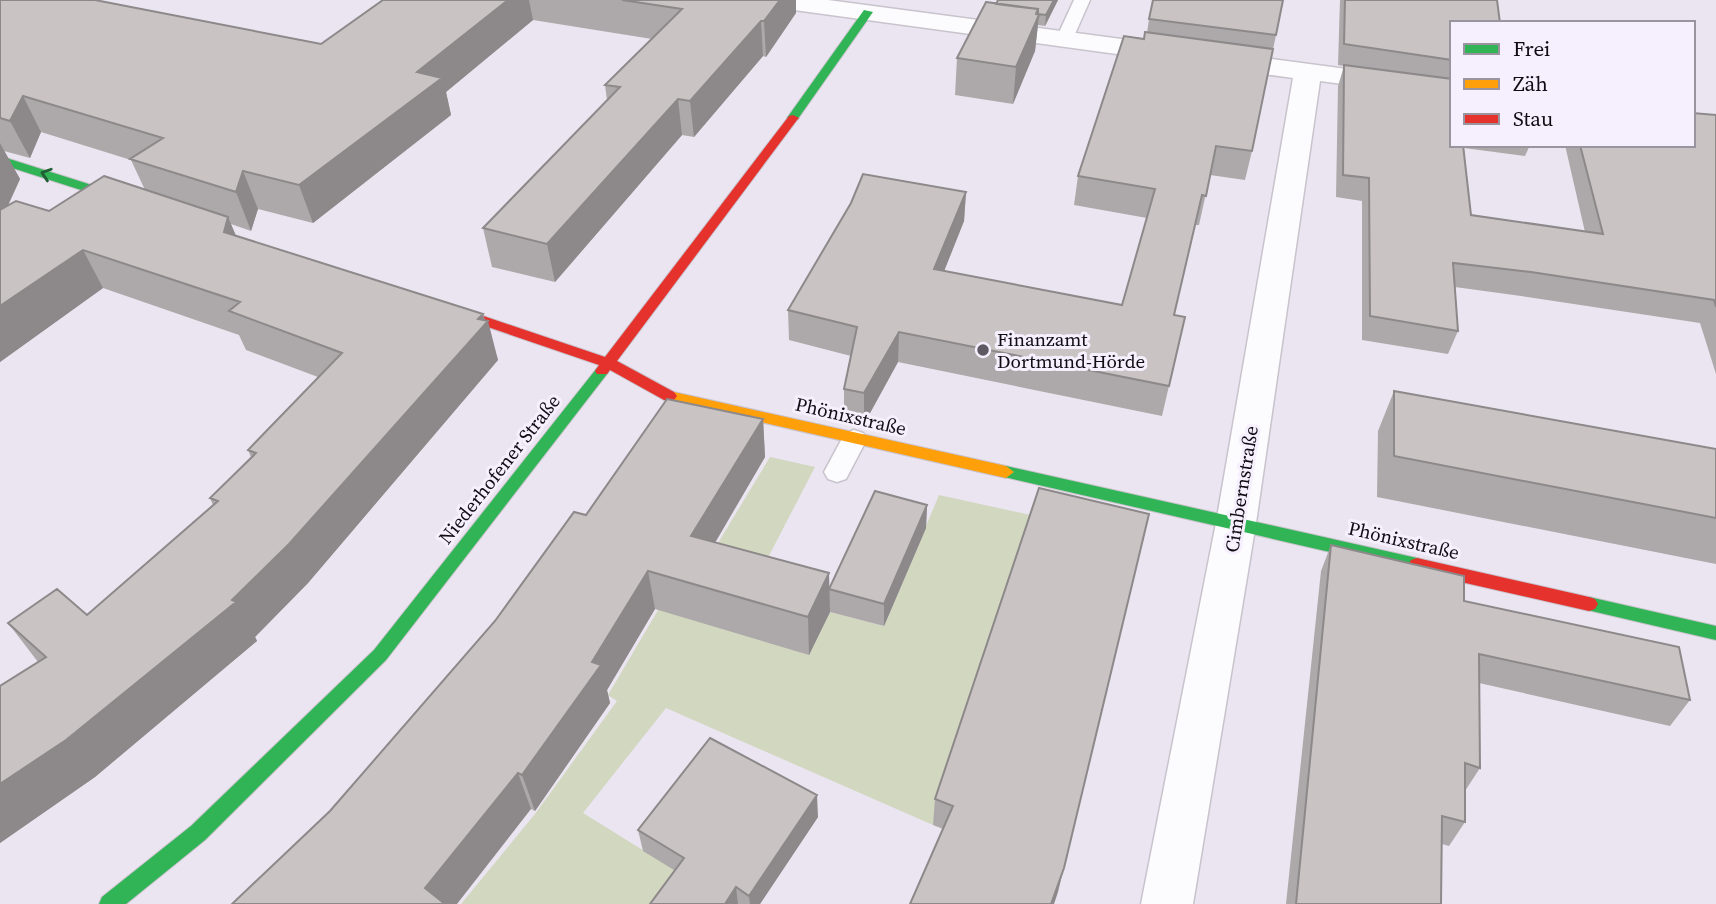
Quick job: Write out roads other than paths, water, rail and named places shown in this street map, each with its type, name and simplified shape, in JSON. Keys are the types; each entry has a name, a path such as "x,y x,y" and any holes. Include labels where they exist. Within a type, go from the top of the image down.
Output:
{"street":[{"path":"772,0 1450,91"},
{"name":"Niederhofener Straße","path":"110,904 198,833 380,655 757,169 868,12"},
{"name":"Cimbernstraße","path":"1167,904 1236,523 1308,72"},
{"path":"0,160 144,207"},
{"path":"57,210 92,189"},
{"name":"Phönixstraße","path":"424,301 609,363 662,394 1716,634"}],"lane":[{"path":"1065,39 1082,0"},
{"path":"837,472 854,439"}],"place":[{"name":"Finanzamt Dortmund-Hörde","path":"983,350"}]}
